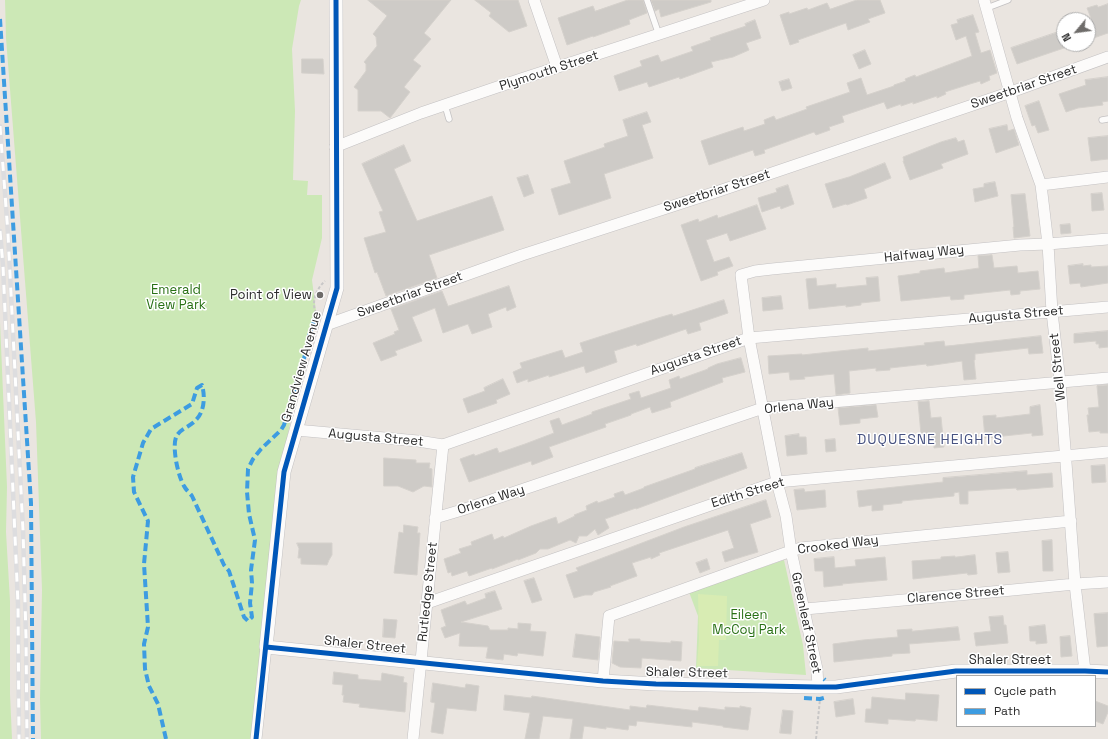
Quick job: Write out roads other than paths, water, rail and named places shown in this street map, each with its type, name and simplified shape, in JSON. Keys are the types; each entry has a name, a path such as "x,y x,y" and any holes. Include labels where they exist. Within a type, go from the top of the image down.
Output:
{"street":[{"name":"Grandview Avenue","path":"256,739 284,472 296,430 322,321 337,288 335,147 336,0"},
{"path":"534,0 557,67"},
{"name":"Plymouth Street","path":"335,147 445,105 764,0"},
{"name":"Well Street","path":"985,4 1010,92 1028,150 1041,185 1048,244 1052,312 1060,382 1075,584 1085,671"},
{"name":"Sweetbriar Street","path":"322,321 719,191 1108,57"},
{"path":"1041,185 1108,177"},
{"name":"Halfway Way","path":"741,275 772,268 1020,245 1108,239"},
{"name":"Greenleaf Street","path":"741,275 749,338 777,482 786,516 791,551 817,669 819,693"},
{"name":"Augusta Street","path":"296,430 418,441 443,445 749,338 1108,307"},
{"name":"Orlena Way","path":"435,518 763,408 1108,378"},
{"name":"Rutledge Street","path":"413,739 443,445"},
{"name":"Edith Street","path":"427,603 777,482 1108,452"},
{"name":"Crooked Way","path":"602,681 609,616 791,551 801,548 1071,521"},
{"name":"Clarence Street","path":"805,609 1108,582"},
{"name":"Shaler Street","path":"266,647 602,681 819,693 836,687 956,671 1108,672"}],"lane":[{"path":"647,0 659,35"},
{"path":"985,4 1008,0"},
{"path":"445,105 449,119"}],"railway":[{"path":"0,126 8,234 23,530 27,739"},
{"path":"0,231 3,266 18,604 19,739"}],"place":[{"name":"Point of View","path":"320,295"}],"district":[{"name":"DUQUESNE HEIGHTS","path":"930,440"}],"park label":[{"name":"Emerald View Park","path":"176,298"},
{"name":"Eileen McCoy Park","path":"749,622"}]}
